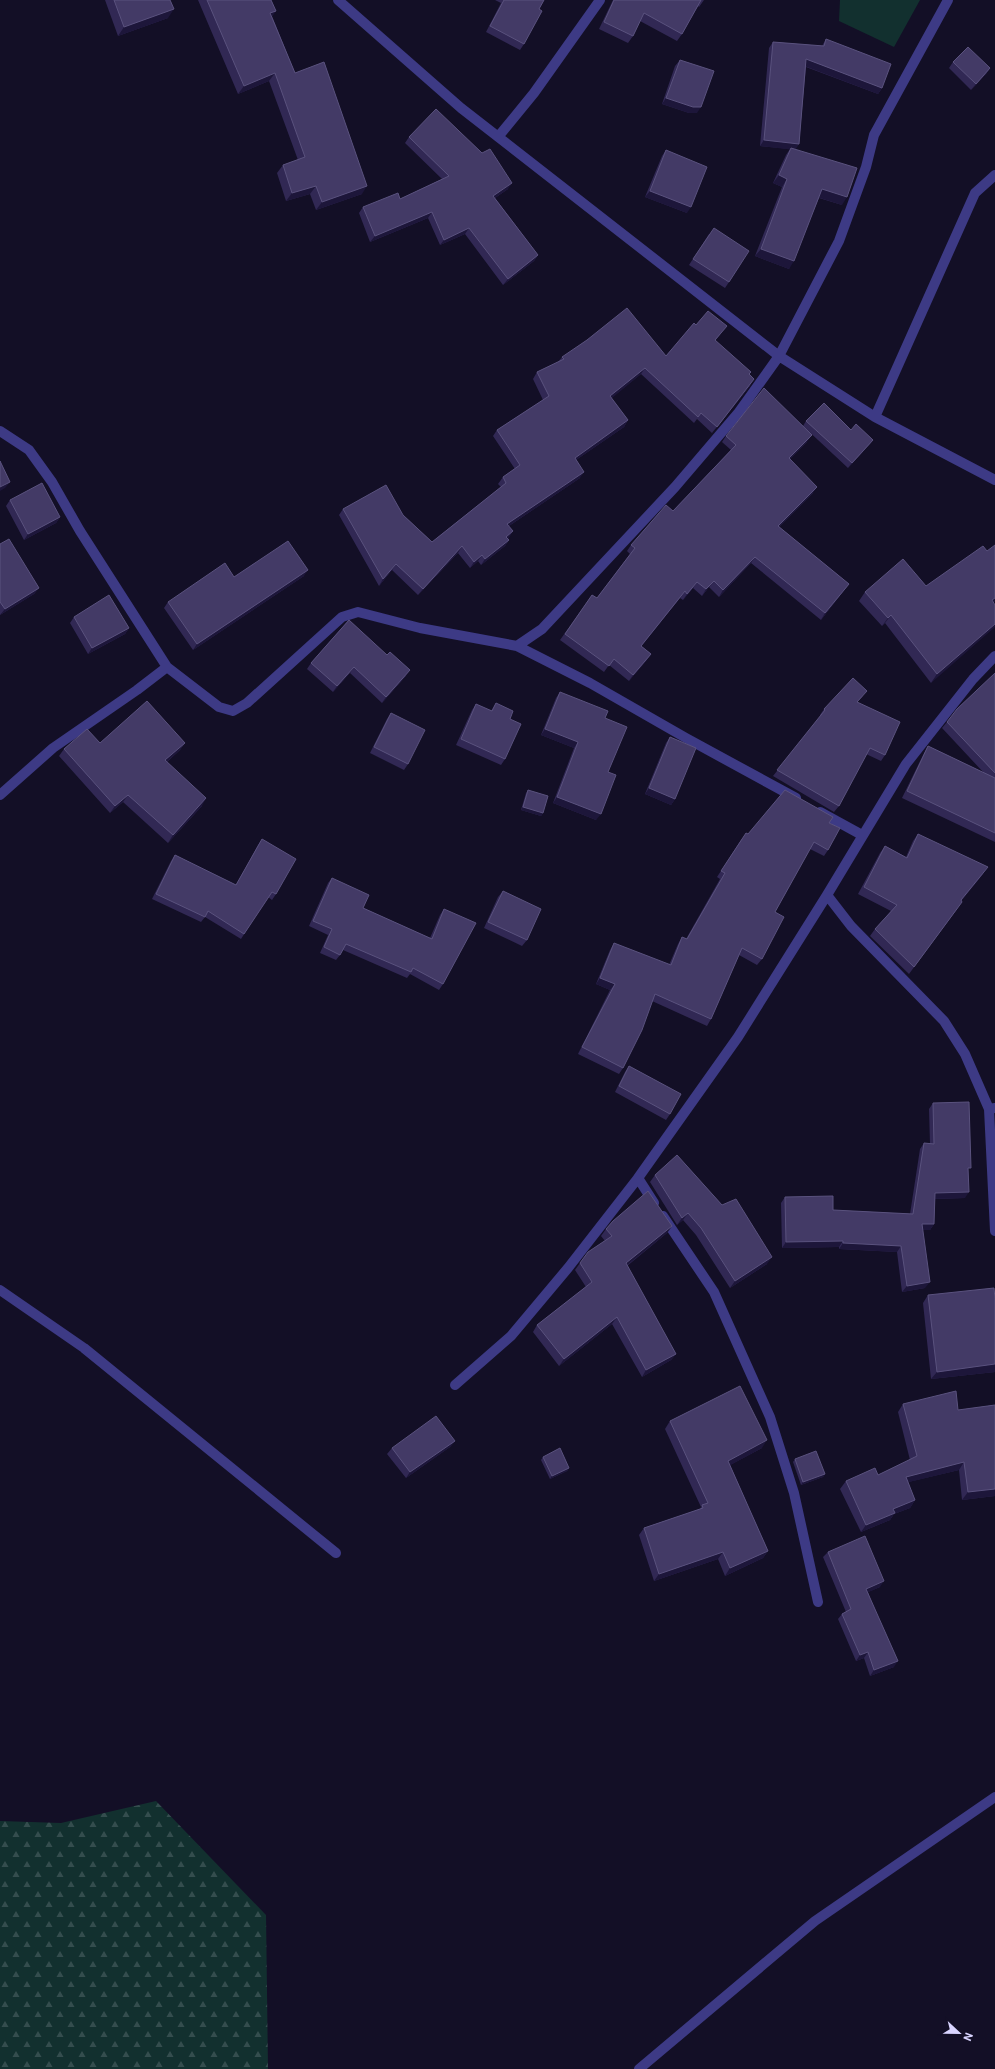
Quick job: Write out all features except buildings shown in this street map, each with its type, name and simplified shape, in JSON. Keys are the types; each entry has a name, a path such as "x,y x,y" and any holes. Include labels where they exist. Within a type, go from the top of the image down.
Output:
{"street":[{"path":"338,0 461,108 779,356 875,417 995,480"},
{"path":"498,137 534,94 600,0"},
{"path":"517,646 542,629 675,487 739,412 779,356 839,241 866,167 874,135 948,0"},
{"path":"875,417 976,193 995,175"},
{"path":"0,431 29,450 52,482 80,531 167,667 219,707 234,711 247,703 342,617 358,612 420,628 517,646 590,683 862,835"},
{"path":"456,1385 511,1336 568,1268 638,1178 738,1038 827,896 862,835 906,764 973,679 995,656"},
{"path":"0,795 53,748 138,690 167,667"},
{"path":"827,896 851,926 944,1021 965,1054 992,1109 995,1231"},
{"path":"638,1178 714,1292 770,1417 794,1493 818,1602"},
{"path":"0,1290 84,1348 336,1553"},
{"path":"639,2069 815,1921 995,1797"}],"green space":[{"path":"840,0 920,0 894,47 839,21"},
{"path":"156,1801 266,1915 268,2069 0,2069 0,1821 61,1823"}]}
